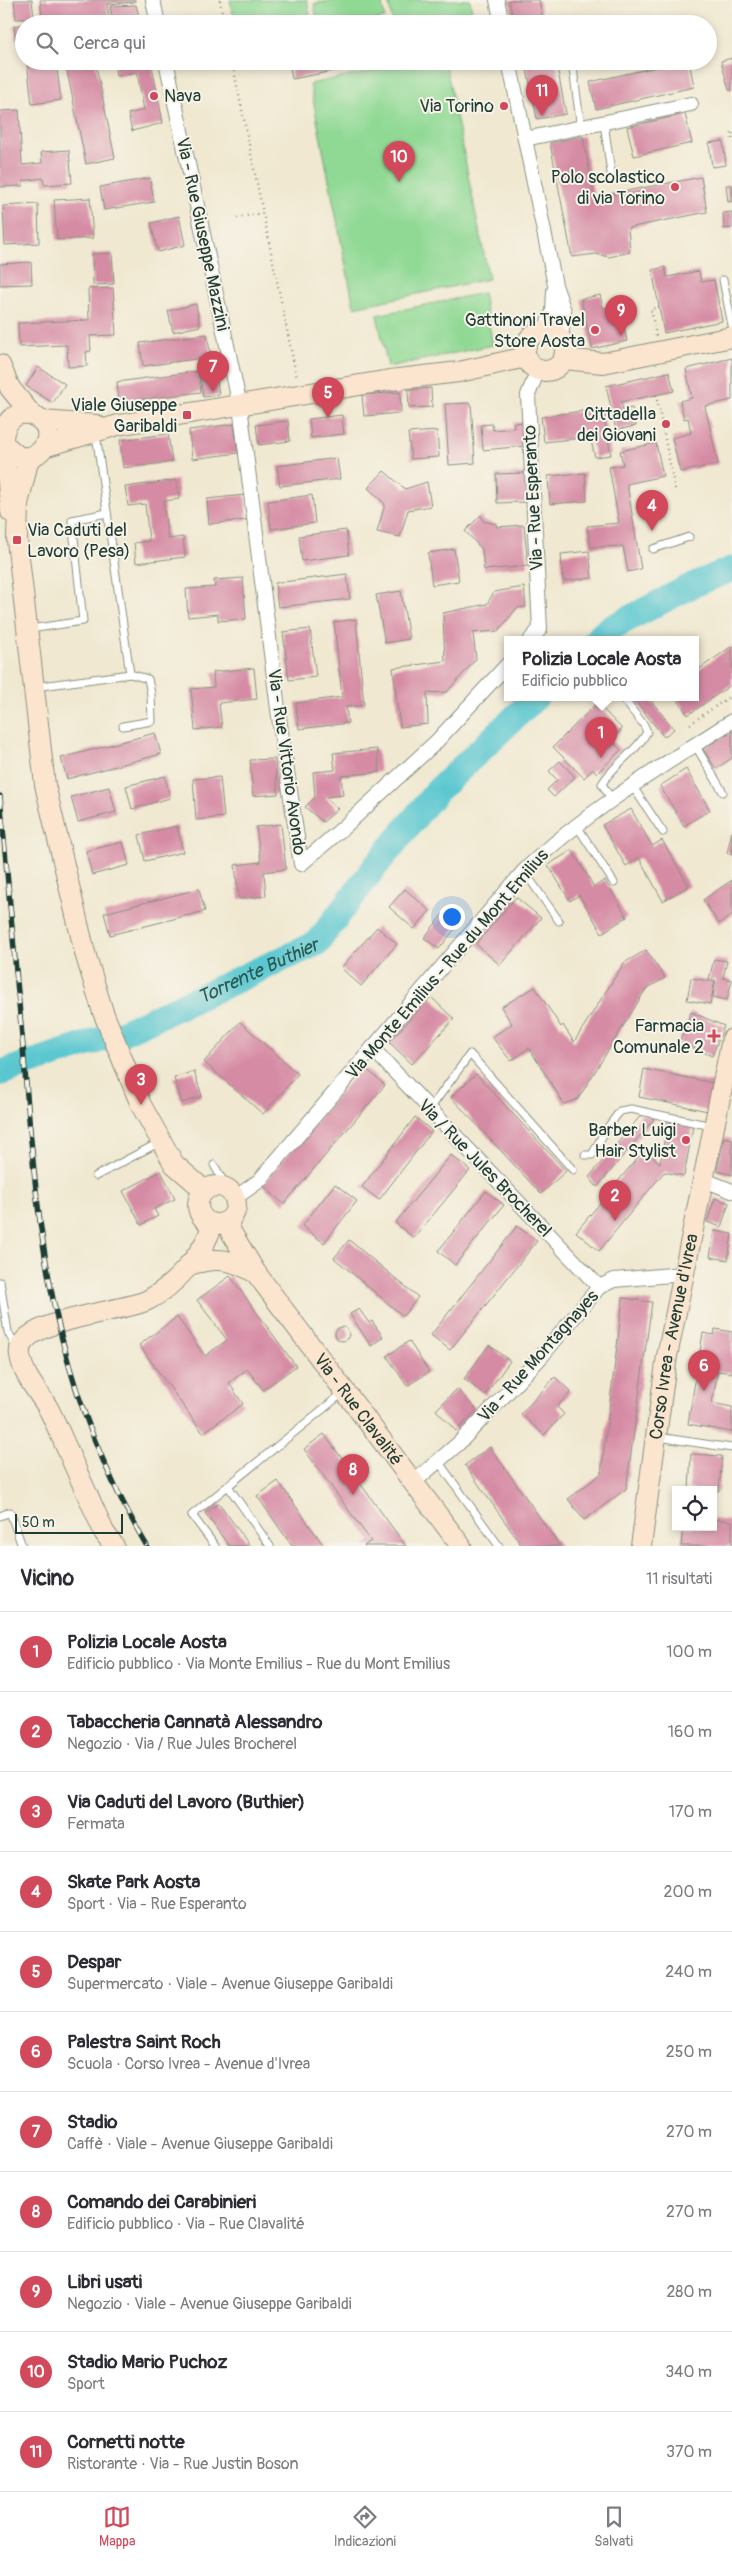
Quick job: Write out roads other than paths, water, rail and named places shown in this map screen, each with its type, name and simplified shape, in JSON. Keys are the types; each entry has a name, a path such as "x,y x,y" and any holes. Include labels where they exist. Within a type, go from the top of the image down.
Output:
{"street":[{"path":"153,0 156,15"},
{"path":"497,0 500,15"},
{"name":"Via - Rue Giuseppe Mazzini","path":"168,70 240,406"},
{"path":"511,70 555,285 564,311 552,334"},
{"path":"525,138 691,104"},
{"path":"532,363 527,342 531,336 552,334"},
{"path":"5,437 13,454 37,452 118,425 390,380 532,363 554,370 564,359 566,352 552,334"},
{"path":"564,359 603,363 732,337"},
{"name":"Via - Rue Esperanto","path":"532,363 528,395 536,634"},
{"path":"0,366 10,388 37,418 47,438 37,452 18,504 17,540 44,785 93,979 103,1012 140,1105 174,1164 220,1191 235,1211 220,1223 206,1242 178,1272 148,1300 48,1326 29,1334 22,1342 19,1354 27,1378 48,1409 104,1532 114,1546"},
{"name":"Via - Rue Vittorio Avondo","path":"240,406 280,725 301,864 436,742 504,668"},
{"path":"0,409 5,437 12,524 17,540"},
{"path":"5,437 16,416 118,425"},
{"name":"Via Monte Emilius - Rue du Mont Emilius","path":"220,1191 259,1181 524,872 551,845 632,787 732,721"},
{"name":"Corso Ivrea - Avenue d'Ivrea","path":"641,1546 655,1437 683,1274 732,1040"},
{"name":"Via / Rue Jules Brocherel","path":"372,1048 429,1110 600,1287"},
{"path":"702,1179 732,1191"},
{"path":"220,1191 200,1195 197,1207 202,1218 220,1223"},
{"name":"Via - Rue Clavalité","path":"220,1223 231,1232 256,1273 346,1390 461,1546"},
{"path":"178,1272 218,1258 243,1266 256,1273"},
{"name":"Via - Rue Montagnayes","path":"414,1482 459,1443 541,1358 600,1287 614,1280 683,1274"}],"lane":[{"path":"573,70 581,128"},
{"path":"604,123 612,180"},
{"path":"723,280 732,325"},
{"path":"96,431 130,674"},
{"path":"27,629 83,621 72,520 107,514"},
{"path":"654,549 689,538"},
{"path":"34,687 130,674 148,679 151,694 152,721 123,726"},
{"path":"613,801 602,784 606,776 642,740 647,732 644,725 625,701"},
{"path":"695,745 723,792"},
{"path":"632,787 663,832"},
{"path":"577,826 614,883"},
{"path":"524,872 559,921"},
{"path":"429,1110 470,1054 573,1170"},
{"path":"585,1155 592,1155 605,1131 620,1111 631,1109 713,1126"},
{"path":"96,1176 160,1141"},
{"path":"214,1166 222,1179 220,1191"},
{"path":"0,1282 8,1332 19,1354"},
{"path":"214,1546 192,1515 346,1390"},
{"path":"655,1437 732,1448"},
{"path":"438,1462 499,1546"},
{"path":"228,1486 270,1546"},
{"path":"0,1516 10,1512 22,1546"}],"waterway":[{"name":"Torrente Buthier","path":"600,636 607,630 693,585 732,569"},
{"name":"Torrente Buthier","path":"0,1073 124,1032 317,943 374,868 436,792 532,701"}],"railway":[{"path":"0,796 36,1194 54,1303 69,1366 87,1419 120,1497 147,1546"}],"place":[{"name":"Nava","path":"154,96"},
{"name":"Via Torino","path":"504,106"},
{"name":"Cornetti notte","path":"542,116"},
{"name":"Stadio Mario Puchoz","path":"399,182"},
{"name":"Polo scolastico di via Torino","path":"675,187"},
{"name":"Gattinoni Travel Store Aosta","path":"595,330"},
{"name":"Libri usati","path":"621,336"},
{"name":"Stadio","path":"213,392"},
{"name":"Viale Giuseppe Garibaldi","path":"187,415"},
{"name":"Despar","path":"328,418"},
{"name":"Cittadella dei Giovani","path":"666,424"},
{"name":"Skate Park Aosta","path":"652,531"},
{"name":"Via Caduti del Lavoro (Pesa)","path":"17,540"},
{"name":"Polizia Locale Aosta","path":"601,758"},
{"name":"Farmacia Comunale 2","path":"714,1036"},
{"name":"Via Caduti del Lavoro (Buthier)","path":"141,1105"},
{"name":"Barber Luigi Hair Stylist","path":"686,1140"},
{"name":"Tabaccheria Cannatà Alessandro","path":"615,1221"},
{"name":"Palestra Saint Roch","path":"704,1391"},
{"name":"Comando dei Carabinieri","path":"353,1495"}]}
